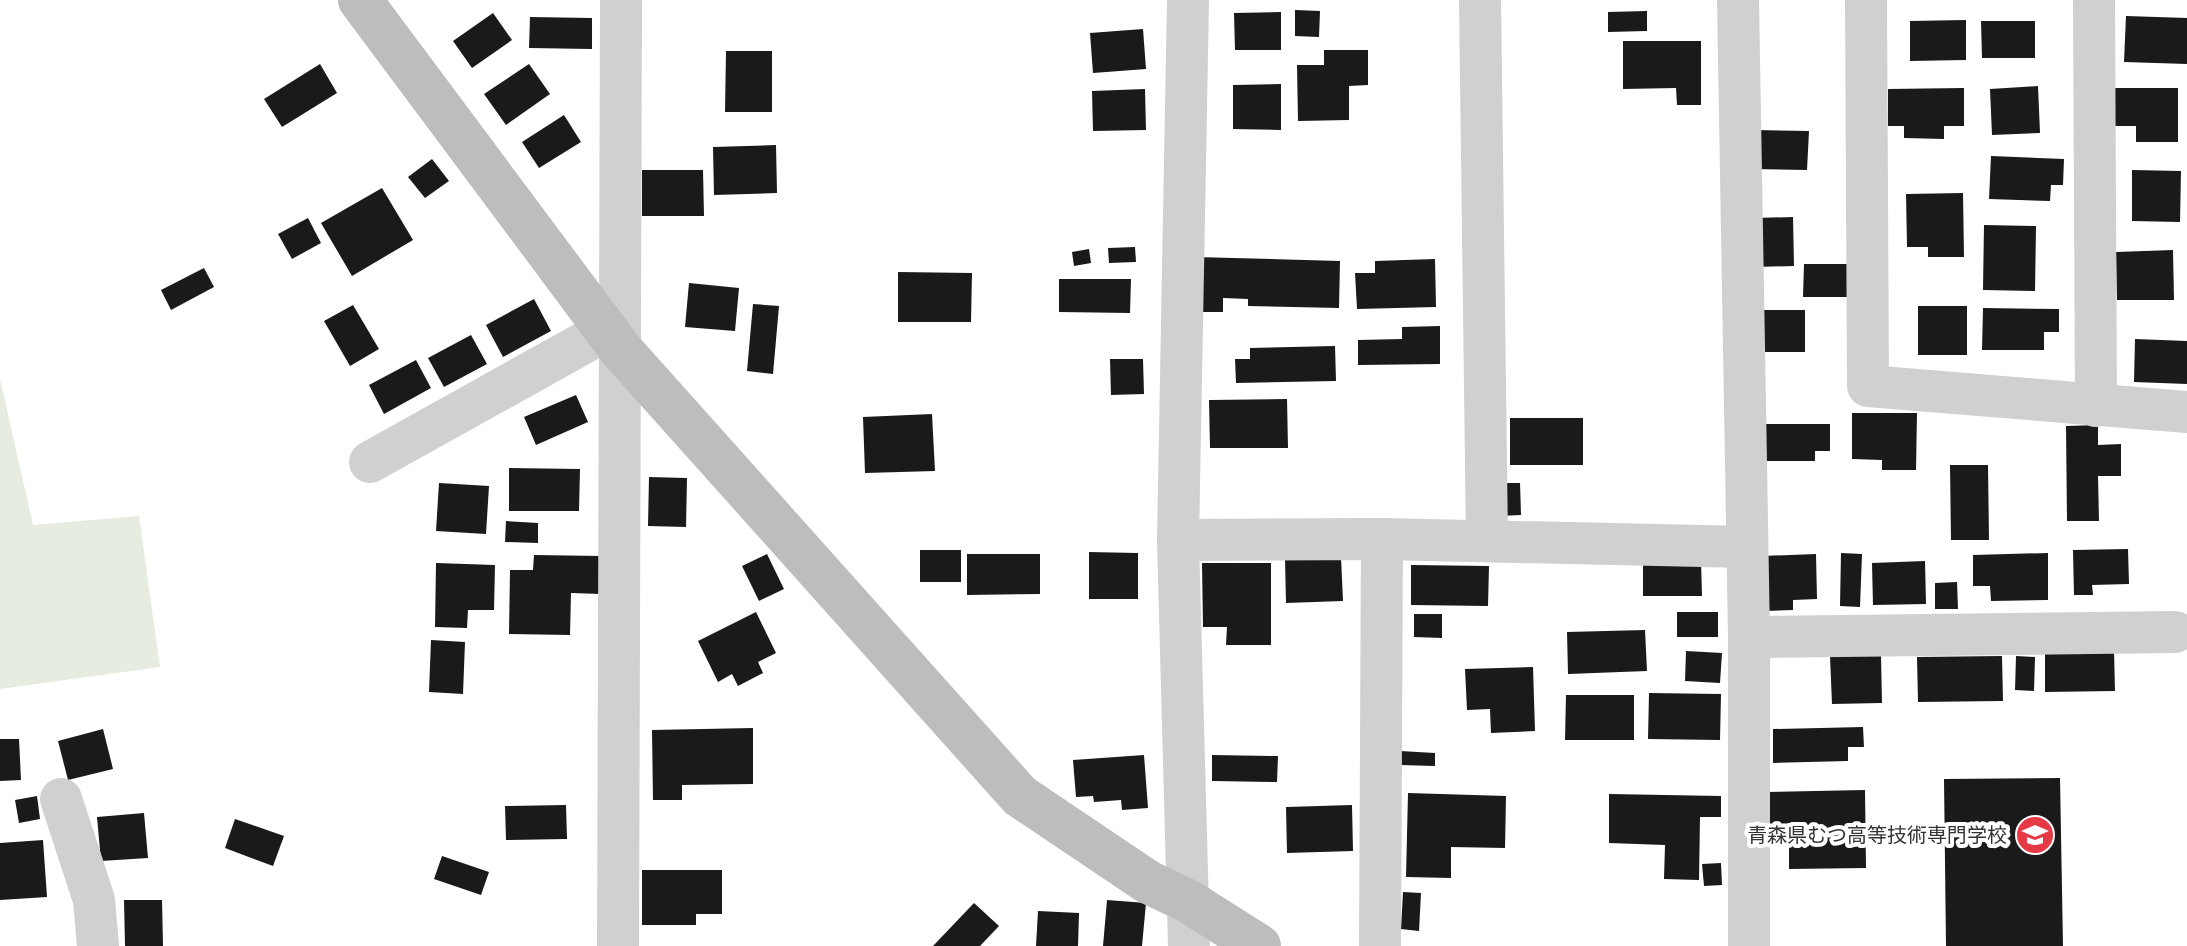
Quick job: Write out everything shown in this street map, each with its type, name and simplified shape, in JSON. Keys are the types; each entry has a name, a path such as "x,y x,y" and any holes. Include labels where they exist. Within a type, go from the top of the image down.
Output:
{"street":[{"path":"360,0 614,340 1020,796 1148,882 1188,901 1259,946"},
{"path":"618,946 614,340 621,0"},
{"path":"1188,0 1178,540 1189,946"},
{"path":"1480,0 1487,541"},
{"path":"1738,0 1749,637 1749,946"},
{"path":"1866,0 1868,386 2187,412"},
{"path":"2094,0 2096,406"},
{"path":"370,462 614,340"},
{"path":"1178,540 1382,539 1747,547"},
{"path":"1380,946 1382,539"},
{"path":"1749,637 2175,632"},
{"path":"61,799 94,900 98,946"}],"shaded area":[{"path":"0,379 33,525 139,516 160,667 0,689"}],"building":[{"path":"1295,10 1320,11 1319,37 1295,36"},
{"path":"1647,11 1647,31 1608,32 1608,12"},
{"path":"1281,12 1281,50 1235,50 1234,13"},
{"path":"493,13 512,40 472,68 453,41"},
{"path":"2126,16 2187,18 2187,64 2124,62"},
{"path":"530,17 592,18 592,49 529,48"},
{"path":"1966,20 1966,60 1910,61 1910,21"},
{"path":"1981,21 2035,21 2035,58 1982,58"},
{"path":"1143,29 1146,69 1093,73 1090,33"},
{"path":"1623,41 1701,41 1701,105 1677,105 1676,88 1623,89"},
{"path":"1324,50 1368,50 1368,85 1349,86 1349,120 1298,121 1297,65 1324,65"},
{"path":"726,51 772,51 772,112 725,112"},
{"path":"320,64 337,93 282,127 264,99"},
{"path":"529,64 550,94 506,125 484,94"},
{"path":"1281,84 1281,130 1233,129 1233,85"},
{"path":"2038,86 2040,133 1992,135 1990,89"},
{"path":"1964,88 1964,126 1944,126 1944,139 1904,138 1904,126 1888,126 1888,89"},
{"path":"2109,88 2178,88 2178,142 2136,142 2136,126 2109,126"},
{"path":"1145,89 1146,130 1093,131 1092,91"},
{"path":"564,115 581,142 539,168 522,142"},
{"path":"1754,130 1809,131 1807,170 1753,169"},
{"path":"776,145 777,193 714,195 713,147"},
{"path":"1991,156 2064,159 2063,185 2051,185 2050,201 1989,199"},
{"path":"432,159 449,181 425,198 408,177"},
{"path":"642,170 703,170 704,216 642,216"},
{"path":"2132,170 2181,171 2180,222 2132,221"},
{"path":"382,188 413,240 352,276 321,223"},
{"path":"1963,193 1964,257 1928,257 1928,247 1907,247 1906,194"},
{"path":"1793,217 1794,266 1755,267 1754,218"},
{"path":"308,218 321,243 292,259 278,234"},
{"path":"1984,225 2036,226 2035,291 1983,290"},
{"path":"1135,247 1136,262 1109,263 1108,248"},
{"path":"1089,249 1091,263 1074,266 1072,252"},
{"path":"2173,250 2174,300 2117,300 2116,252"},
{"path":"1195,257 1340,261 1339,308 1248,306 1248,299 1223,298 1223,312 1194,312"},
{"path":"1435,259 1436,307 1357,309 1355,273 1375,273 1375,261"},
{"path":"1804,264 1848,264 1848,297 1803,297"},
{"path":"204,268 214,287 171,310 161,290"},
{"path":"898,272 972,273 971,322 898,322"},
{"path":"1059,279 1131,279 1130,313 1059,312"},
{"path":"689,283 739,288 735,331 685,327"},
{"path":"534,299 551,331 503,357 486,325"},
{"path":"753,304 779,306 773,374 747,371"},
{"path":"353,305 379,349 350,366 324,321"},
{"path":"1918,306 1967,306 1967,355 1918,355"},
{"path":"1983,308 2059,309 2059,332 2044,332 2044,350 1982,350"},
{"path":"1759,310 1805,310 1805,352 1759,352"},
{"path":"1440,326 1440,364 1358,365 1358,340 1402,339 1402,327"},
{"path":"471,335 487,364 444,387 428,358"},
{"path":"2135,339 2187,341 2187,384 2134,382"},
{"path":"1335,346 1336,381 1236,383 1235,359 1250,359 1250,348"},
{"path":"1110,359 1143,359 1144,394 1111,395"},
{"path":"416,360 431,388 384,414 369,385"},
{"path":"576,395 588,422 536,445 524,417"},
{"path":"1287,399 1288,448 1210,448 1209,400"},
{"path":"1852,413 1917,413 1916,470 1882,470 1882,460 1852,459"},
{"path":"932,414 935,471 865,473 863,417"},
{"path":"1510,418 1583,418 1583,465 1510,465"},
{"path":"1766,424 1830,424 1830,451 1815,451 1815,461 1766,461"},
{"path":"2098,425 2098,445 2121,444 2121,476 2098,476 2099,521 2067,521 2066,426"},
{"path":"1950,465 1988,465 1989,540 1951,540"},
{"path":"509,468 580,469 579,511 509,511"},
{"path":"649,477 687,478 686,527 648,526"},
{"path":"439,483 489,486 486,534 436,531"},
{"path":"1498,483 1520,483 1521,515 1499,516"},
{"path":"506,521 538,523 538,543 505,542"},
{"path":"2128,549 2129,584 2092,585 2093,595 2074,595 2073,550"},
{"path":"920,550 961,550 961,582 920,582"},
{"path":"1089,552 1138,553 1138,599 1089,599"},
{"path":"1841,553 1862,554 1860,607 1840,606"},
{"path":"2048,553 2048,600 1991,601 1990,586 1973,586 1973,555"},
{"path":"767,554 784,589 759,601 742,566"},
{"path":"967,554 1040,554 1040,594 967,595"},
{"path":"1816,554 1817,599 1793,600 1793,610 1765,611 1763,556"},
{"path":"534,555 601,556 601,594 571,593 570,635 509,634 510,570 533,570"},
{"path":"1341,557 1343,601 1286,603 1285,559"},
{"path":"1643,560 1701,560 1702,596 1643,596"},
{"path":"1925,561 1926,604 1873,605 1872,563"},
{"path":"436,563 495,565 494,610 468,610 467,628 435,627"},
{"path":"1202,563 1271,563 1271,645 1226,645 1227,627 1203,627"},
{"path":"1411,565 1489,566 1488,606 1411,605"},
{"path":"1957,582 1958,609 1935,609 1935,583"},
{"path":"756,612 776,653 758,662 763,673 738,686 732,674 718,682 698,641"},
{"path":"1677,612 1718,612 1718,637 1677,637"},
{"path":"1414,614 1442,614 1442,638 1414,637"},
{"path":"1645,630 1647,671 1568,674 1567,632"},
{"path":"431,640 465,642 463,694 429,692"},
{"path":"2114,650 2115,691 2045,692 2045,652"},
{"path":"1686,651 1722,653 1720,683 1685,681"},
{"path":"1881,655 1882,703 1832,704 1830,656"},
{"path":"2002,656 2003,701 1918,702 1917,657"},
{"path":"2016,656 2035,657 2034,691 2015,690"},
{"path":"1533,667 1535,731 1491,733 1490,709 1467,710 1465,669"},
{"path":"1649,693 1721,694 1720,740 1648,739"},
{"path":"1566,695 1634,695 1634,740 1565,740"},
{"path":"1863,727 1864,747 1848,747 1848,761 1773,763 1773,729"},
{"path":"753,728 753,784 682,785 682,800 653,800 652,730"},
{"path":"103,729 113,769 68,780 58,741"},
{"path":"0,739 19,739 21,780 0,781"},
{"path":"1400,751 1435,753 1435,766 1400,765"},
{"path":"1144,755 1148,808 1122,810 1121,800 1094,802 1093,796 1076,797 1073,760"},
{"path":"1212,755 1278,756 1277,782 1212,781"},
{"path":"2060,778 2063,946 1946,946 1944,779"},
{"path":"1865,790 1866,868 1789,869 1789,833 1767,834 1766,792"},
{"path":"1408,793 1506,796 1505,848 1451,847 1451,878 1406,877"},
{"path":"1609,794 1721,796 1721,817 1700,817 1699,880 1664,879 1665,845 1609,843"},
{"path":"37,796 40,819 19,823 15,800"},
{"path":"566,805 567,839 506,840 505,806"},
{"path":"1352,805 1353,851 1287,853 1286,807"},
{"path":"144,813 148,858 101,861 97,817"},
{"path":"235,819 284,836 273,866 225,848"},
{"path":"43,840 47,897 0,900 0,843"},
{"path":"442,856 489,872 481,895 434,879"},
{"path":"1721,863 1722,885 1704,886 1702,864"},
{"path":"642,870 722,870 722,914 696,914 696,925 642,925"},
{"path":"1403,892 1421,893 1419,931 1401,929"},
{"path":"124,900 162,900 163,946 125,946"},
{"path":"1107,900 1146,903 1142,946 1103,946"},
{"path":"974,903 999,926 980,946 933,946"},
{"path":"1038,911 1079,913 1078,946 1036,946"}],"place":[{"name":"青森県むつ高等技術専門学校","path":"2035,835"}]}
